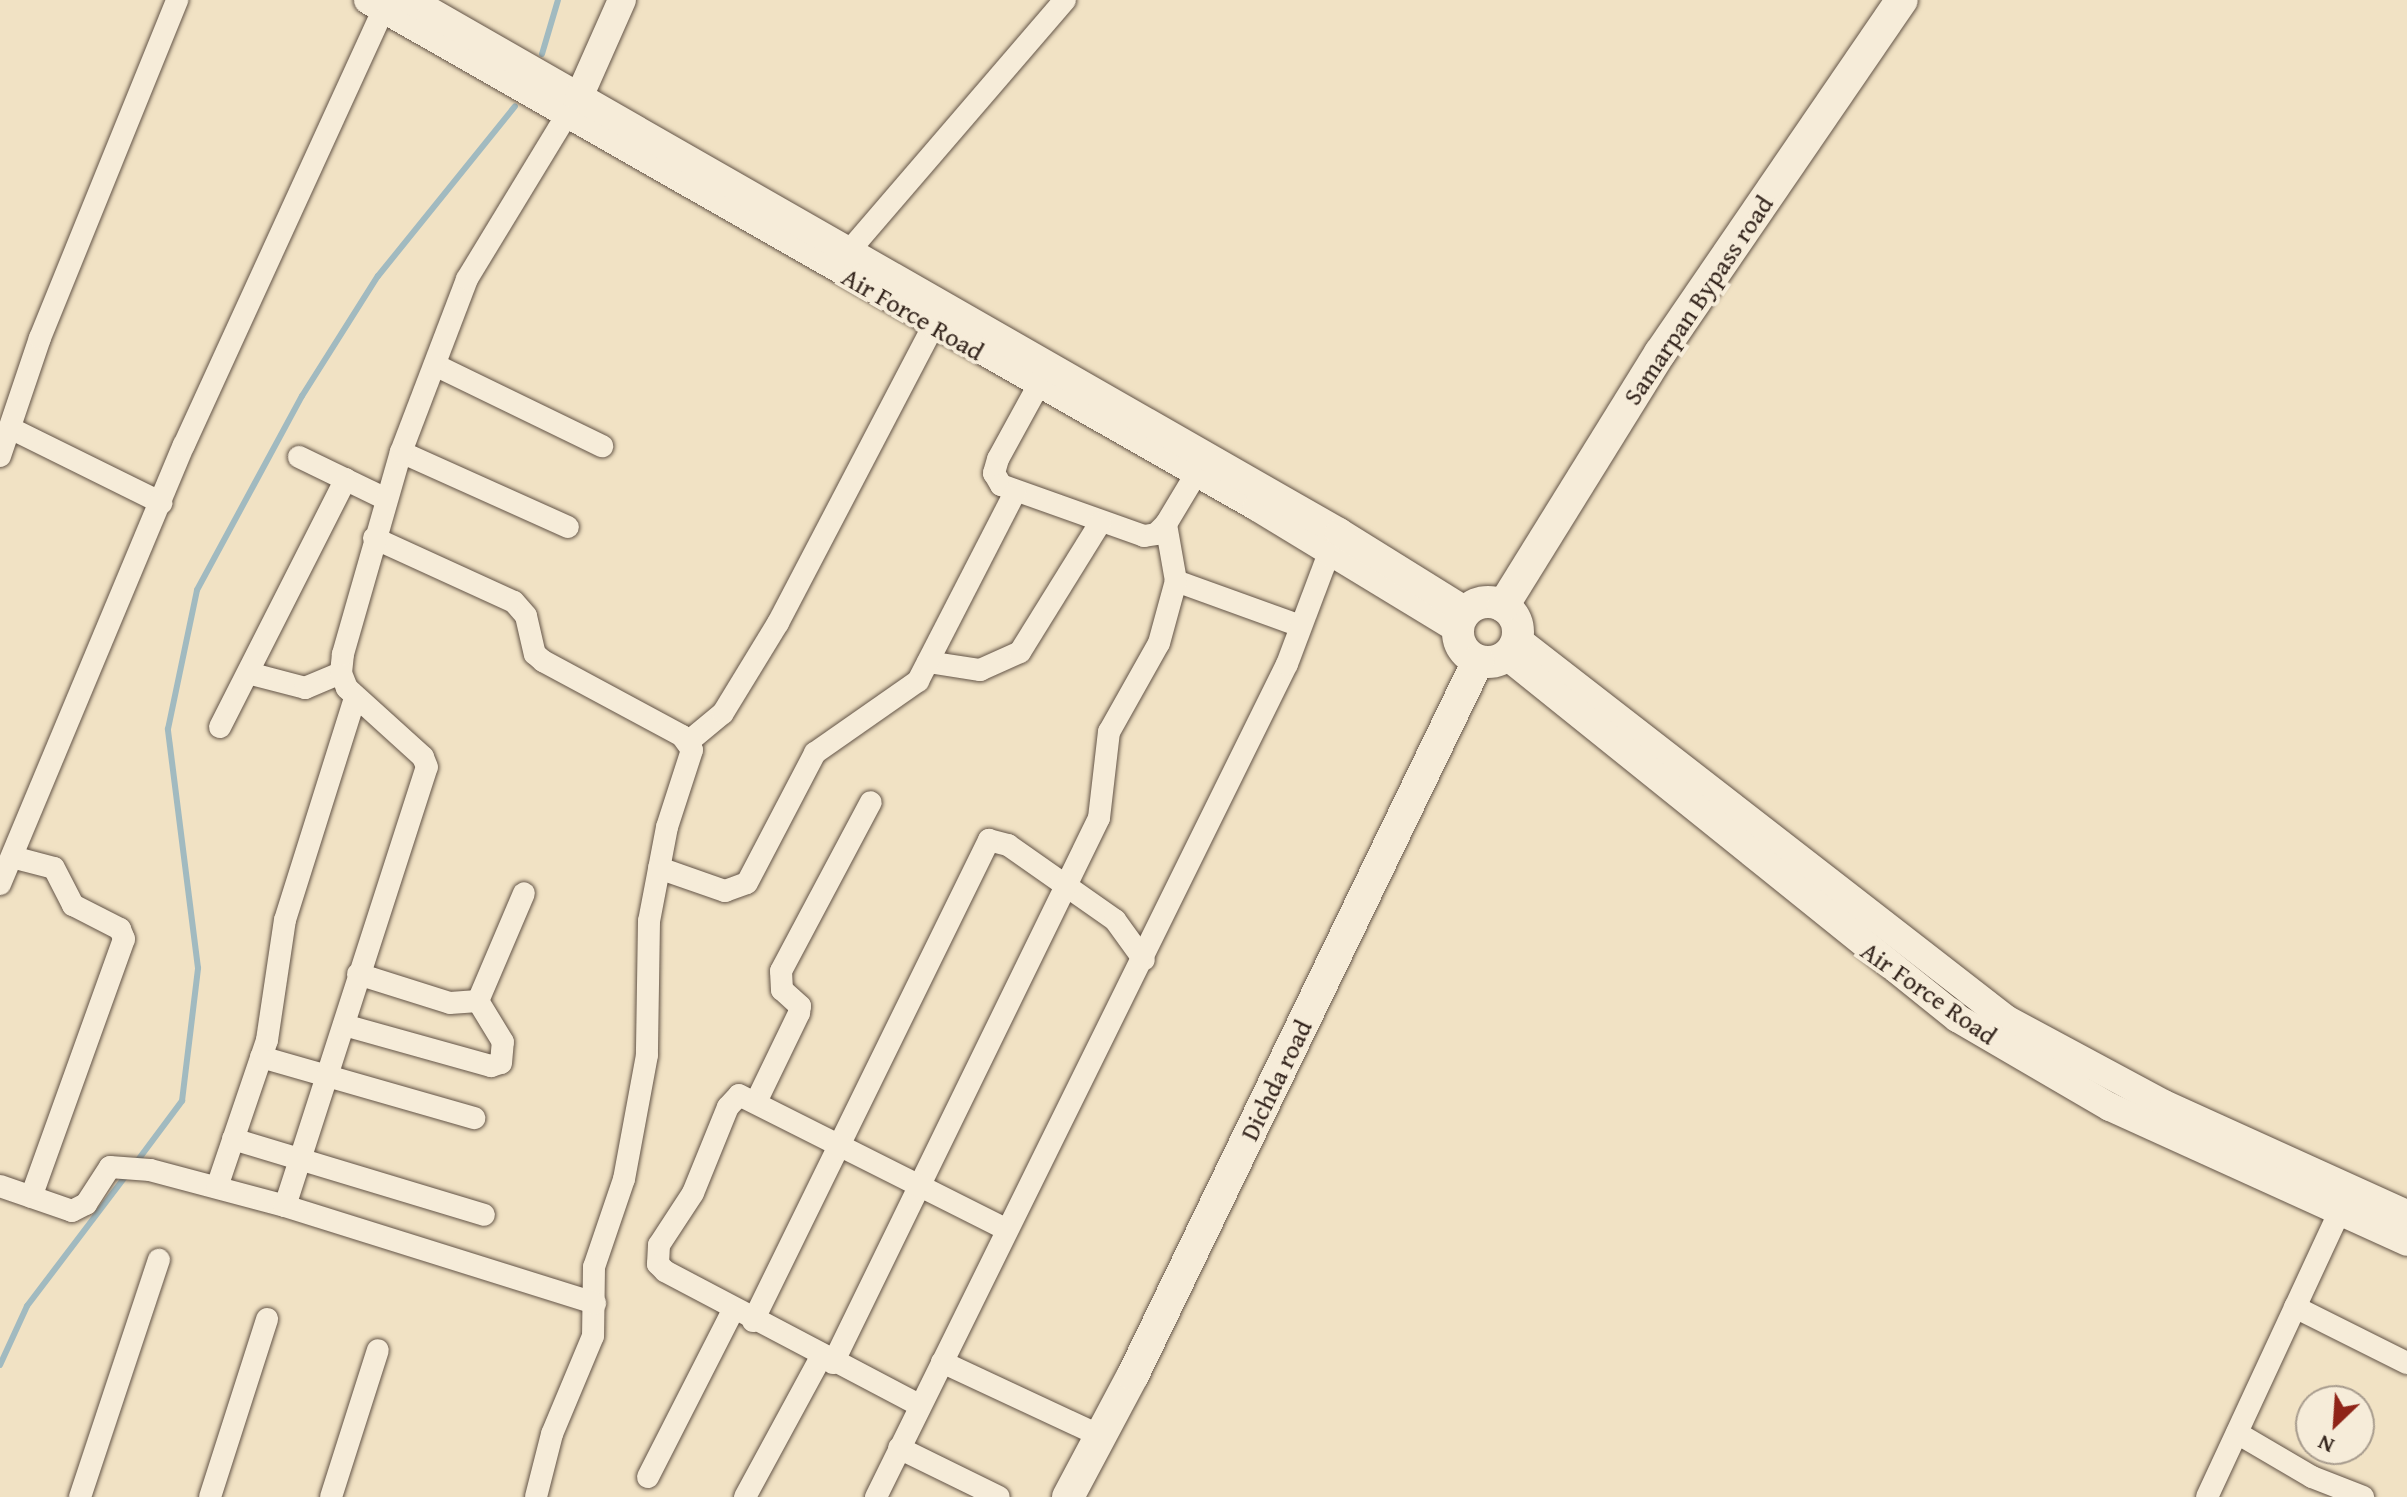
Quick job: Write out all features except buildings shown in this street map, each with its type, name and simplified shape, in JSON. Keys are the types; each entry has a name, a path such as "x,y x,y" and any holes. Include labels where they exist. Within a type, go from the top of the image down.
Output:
{"main road":[{"name":"Samarpan Bypass road","path":"1503,606 1660,353 1902,0"},
{"path":"1483,602 1503,606 1518,627 1501,653 1462,649 1462,620 1483,602"},
{"name":"Dichda road","path":"1068,1497 1501,653"}],"street":[{"path":"0,456 40,338 177,0"},
{"name":"Air Force Road","path":"410,0 573,107 933,326 1330,550 1462,620"},
{"path":"285,1206 330,1075 358,974 427,767 423,757 355,698 341,673 374,538 401,452 475,262 573,107 622,0"},
{"path":"849,251 1065,0"},
{"path":"0,884 184,445 380,3"},
{"name":"Air Force Road","path":"380,3 849,251 1339,532 1462,620"},
{"path":"688,742 723,713 778,623 933,326"},
{"path":"435,365 602,446"},
{"path":"1038,386 994,473 1015,492 1144,536 1156,534 1166,524 1196,474"},
{"path":"10,428 162,503"},
{"path":"401,452 568,527"},
{"path":"299,457 386,499"},
{"path":"220,727 346,479"},
{"path":"659,868 725,891 747,883 815,753 843,729 909,692 928,662 1015,492"},
{"path":"928,662 980,670 1020,652 1100,523"},
{"path":"745,1497 827,1360 921,1185 1099,818 1109,732 1159,643 1176,581 1166,524"},
{"path":"374,538 514,602 526,616 535,654 688,742 692,759 667,827 647,935 647,1055 624,1179 594,1267 593,1336 552,1434 536,1497"},
{"path":"876,1497 919,1405 1144,960 1300,626 1330,550"},
{"path":"1176,581 1300,626"},
{"name":"Air Force Road","path":"1501,653 2006,1019 2344,1200 2407,1242"},
{"path":"248,673 305,688 341,673"},
{"path":"217,1187 261,1057 285,920 355,698"},
{"path":"757,1100 799,1013 800,1006 782,990 781,971 871,802"},
{"path":"648,1477 743,1316 839,1143 982,848 997,840 1065,883 1115,920 1144,960"},
{"path":"12,857 54,868 73,905 120,929 124,939 31,1197"},
{"path":"478,1001 524,893"},
{"path":"358,974 450,1003 478,1001"},
{"path":"344,1025 491,1066 501,1063 503,1042 478,1001"},
{"path":"261,1057 474,1118"},
{"path":"919,1405 743,1316 665,1271 656,1254 693,1193 732,1100 739,1095 757,1100 1007,1230"},
{"path":"233,1139 484,1215"},
{"path":"0,1186 81,1209 102,1174 121,1164 285,1206 595,1303"},
{"path":"2207,1497 2344,1200"},
{"name":"Air Force Road","path":"2344,1200 2407,1214"},
{"path":"80,1497 159,1260"},
{"path":"2295,1307 2407,1363"},
{"path":"210,1497 267,1319"},
{"path":"331,1497 378,1350"},
{"path":"942,1362 1101,1436"},
{"path":"2237,1433 2312,1477 2363,1497"},
{"path":"899,1448 999,1497"}],"waterway":[{"path":"542,54 558,0"},
{"path":"135,1164 182,1101 198,968 168,729 197,590 302,396 378,276 515,106"},
{"path":"0,1365 27,1306 128,1173"}]}
